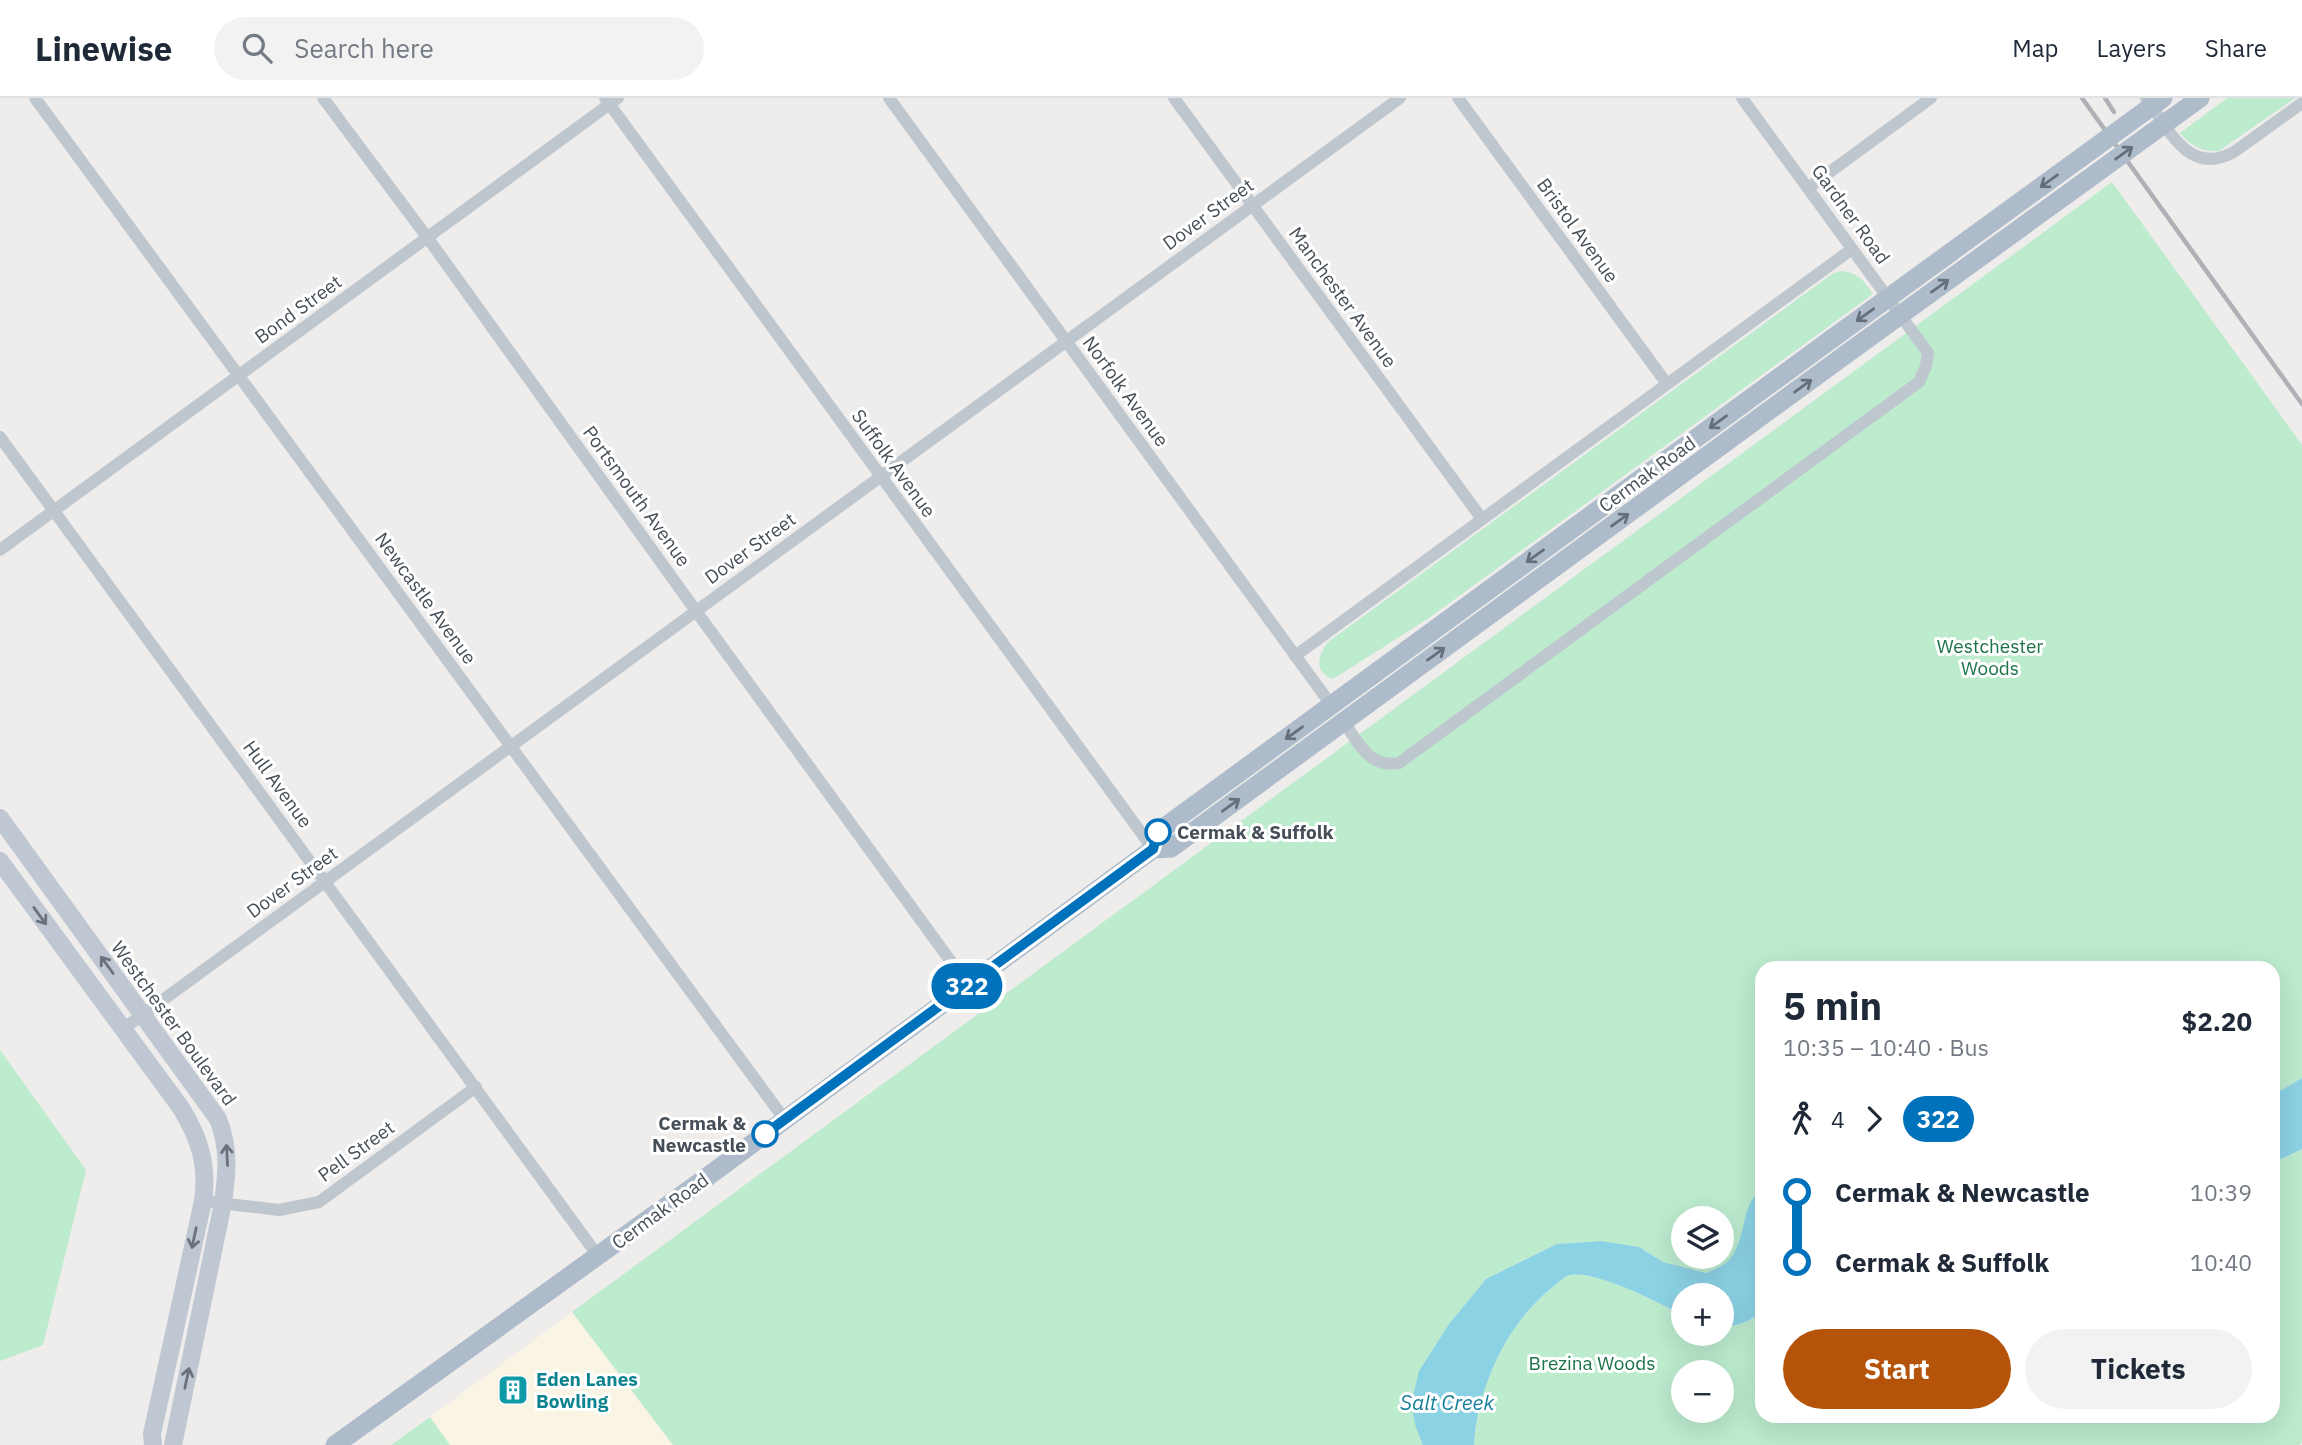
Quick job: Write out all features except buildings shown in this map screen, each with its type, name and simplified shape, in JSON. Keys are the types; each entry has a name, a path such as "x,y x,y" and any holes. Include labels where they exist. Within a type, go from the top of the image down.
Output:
{"main road":[{"name":"Cermak Road","path":"1153,849 1158,832 2164,98"},
{"name":"Cermak Road","path":"335,1445 785,1120 1153,849 1171,849 2200,98"}],"street":[{"name":"Newcastle Avenue","path":"35,98 785,1120"},
{"name":"Portsmouth Avenue","path":"323,98 428,237 968,985"},
{"name":"Norfolk Avenue","path":"889,98 1332,706"},
{"name":"Manchester Avenue","path":"1174,98 1482,519"},
{"name":"Dover Street","path":"123,1029 1400,98"},
{"name":"Bristol Avenue","path":"1458,98 1667,384"},
{"name":"Gardner Road","path":"1345,722 1372,758 1385,765 1399,763 1919,382 1928,353 1742,98"},
{"path":"1808,188 1931,98"},
{"path":"2146,98 2183,148 2193,157 2203,160 2224,157 2234,152 2302,103"},
{"name":"Bond Street","path":"0,550 611,100"},
{"name":"Suffolk Avenue","path":"611,100 880,477 1153,849"},
{"path":"1295,656 1852,249"},
{"name":"Hull Avenue","path":"0,437 598,1256"},
{"name":"Westchester Boulevard","path":"0,818 218,1119 226,1139 228,1163 223,1203 173,1445"},
{"path":"0,861 194,1128 205,1168 202,1201 152,1434 153,1445"},
{"name":"Pell Street","path":"202,1201 279,1210 319,1202 476,1087"}],"shaded area":[{"path":"572,1312 673,1445 450,1445 430,1417"}],"green space":[{"path":"2227,98 2295,98 2219,151 2197,147 2180,133"},
{"name":"Westchester Woods","path":"2112,182 2302,445 2302,1078 2280,1091 2280,961 1755,961 1755,1196 1734,1253 1734,1206 1671,1206 1671,1264 1639,1247 1601,1241 1557,1244 1486,1279 1449,1324 1419,1371 1416,1428 1423,1445 673,1445 572,1312"},
{"path":"1840,271 1860,278 1873,294 1429,618 1333,679 1323,672 1319,663 1321,653 1328,642 1832,274"},
{"path":"0,1050 86,1170 43,1345 0,1361"},
{"name":"Brezina Woods","path":"2302,1149 2302,1443 2299,1445 1474,1445 1481,1401 1509,1336 1537,1301 1567,1276 1578,1275 1609,1281 1671,1309 1671,1346 1734,1346 1734,1326 1755,1316 1755,1423 2280,1423 2280,1160"},
{"name":"Westchester Woods","path":"1690,1269 1714,1269 1706,1273"},
{"path":"430,1417 450,1445 391,1445"}],"water":[{"path":"2302,1078 2302,1149 2280,1160 2280,1091"},
{"name":"Salt Creek","path":"1755,1196 1755,1316 1734,1325 1734,1283 1671,1283 1671,1309 1609,1281 1578,1275 1567,1276 1537,1301 1509,1336 1481,1401 1474,1445 1423,1445 1411,1404 1419,1371 1449,1324 1486,1279 1557,1244 1601,1241 1639,1247 1671,1264 1671,1269 1690,1269 1706,1273 1714,1269 1734,1269 1734,1252 1746,1214"}],"railway":[{"path":"2082,98 2302,404"},
{"path":"2105,98 2114,112"}],"bus line":[{"name":"322","path":"765,1134 1153,849 1158,832"}],"place":[{"name":"Cermak & Suffolk","path":"1158,832"},
{"name":"Cermak & Newcastle","path":"765,1134"},
{"name":"Eden Lanes Bowling","path":"513,1390"}]}
